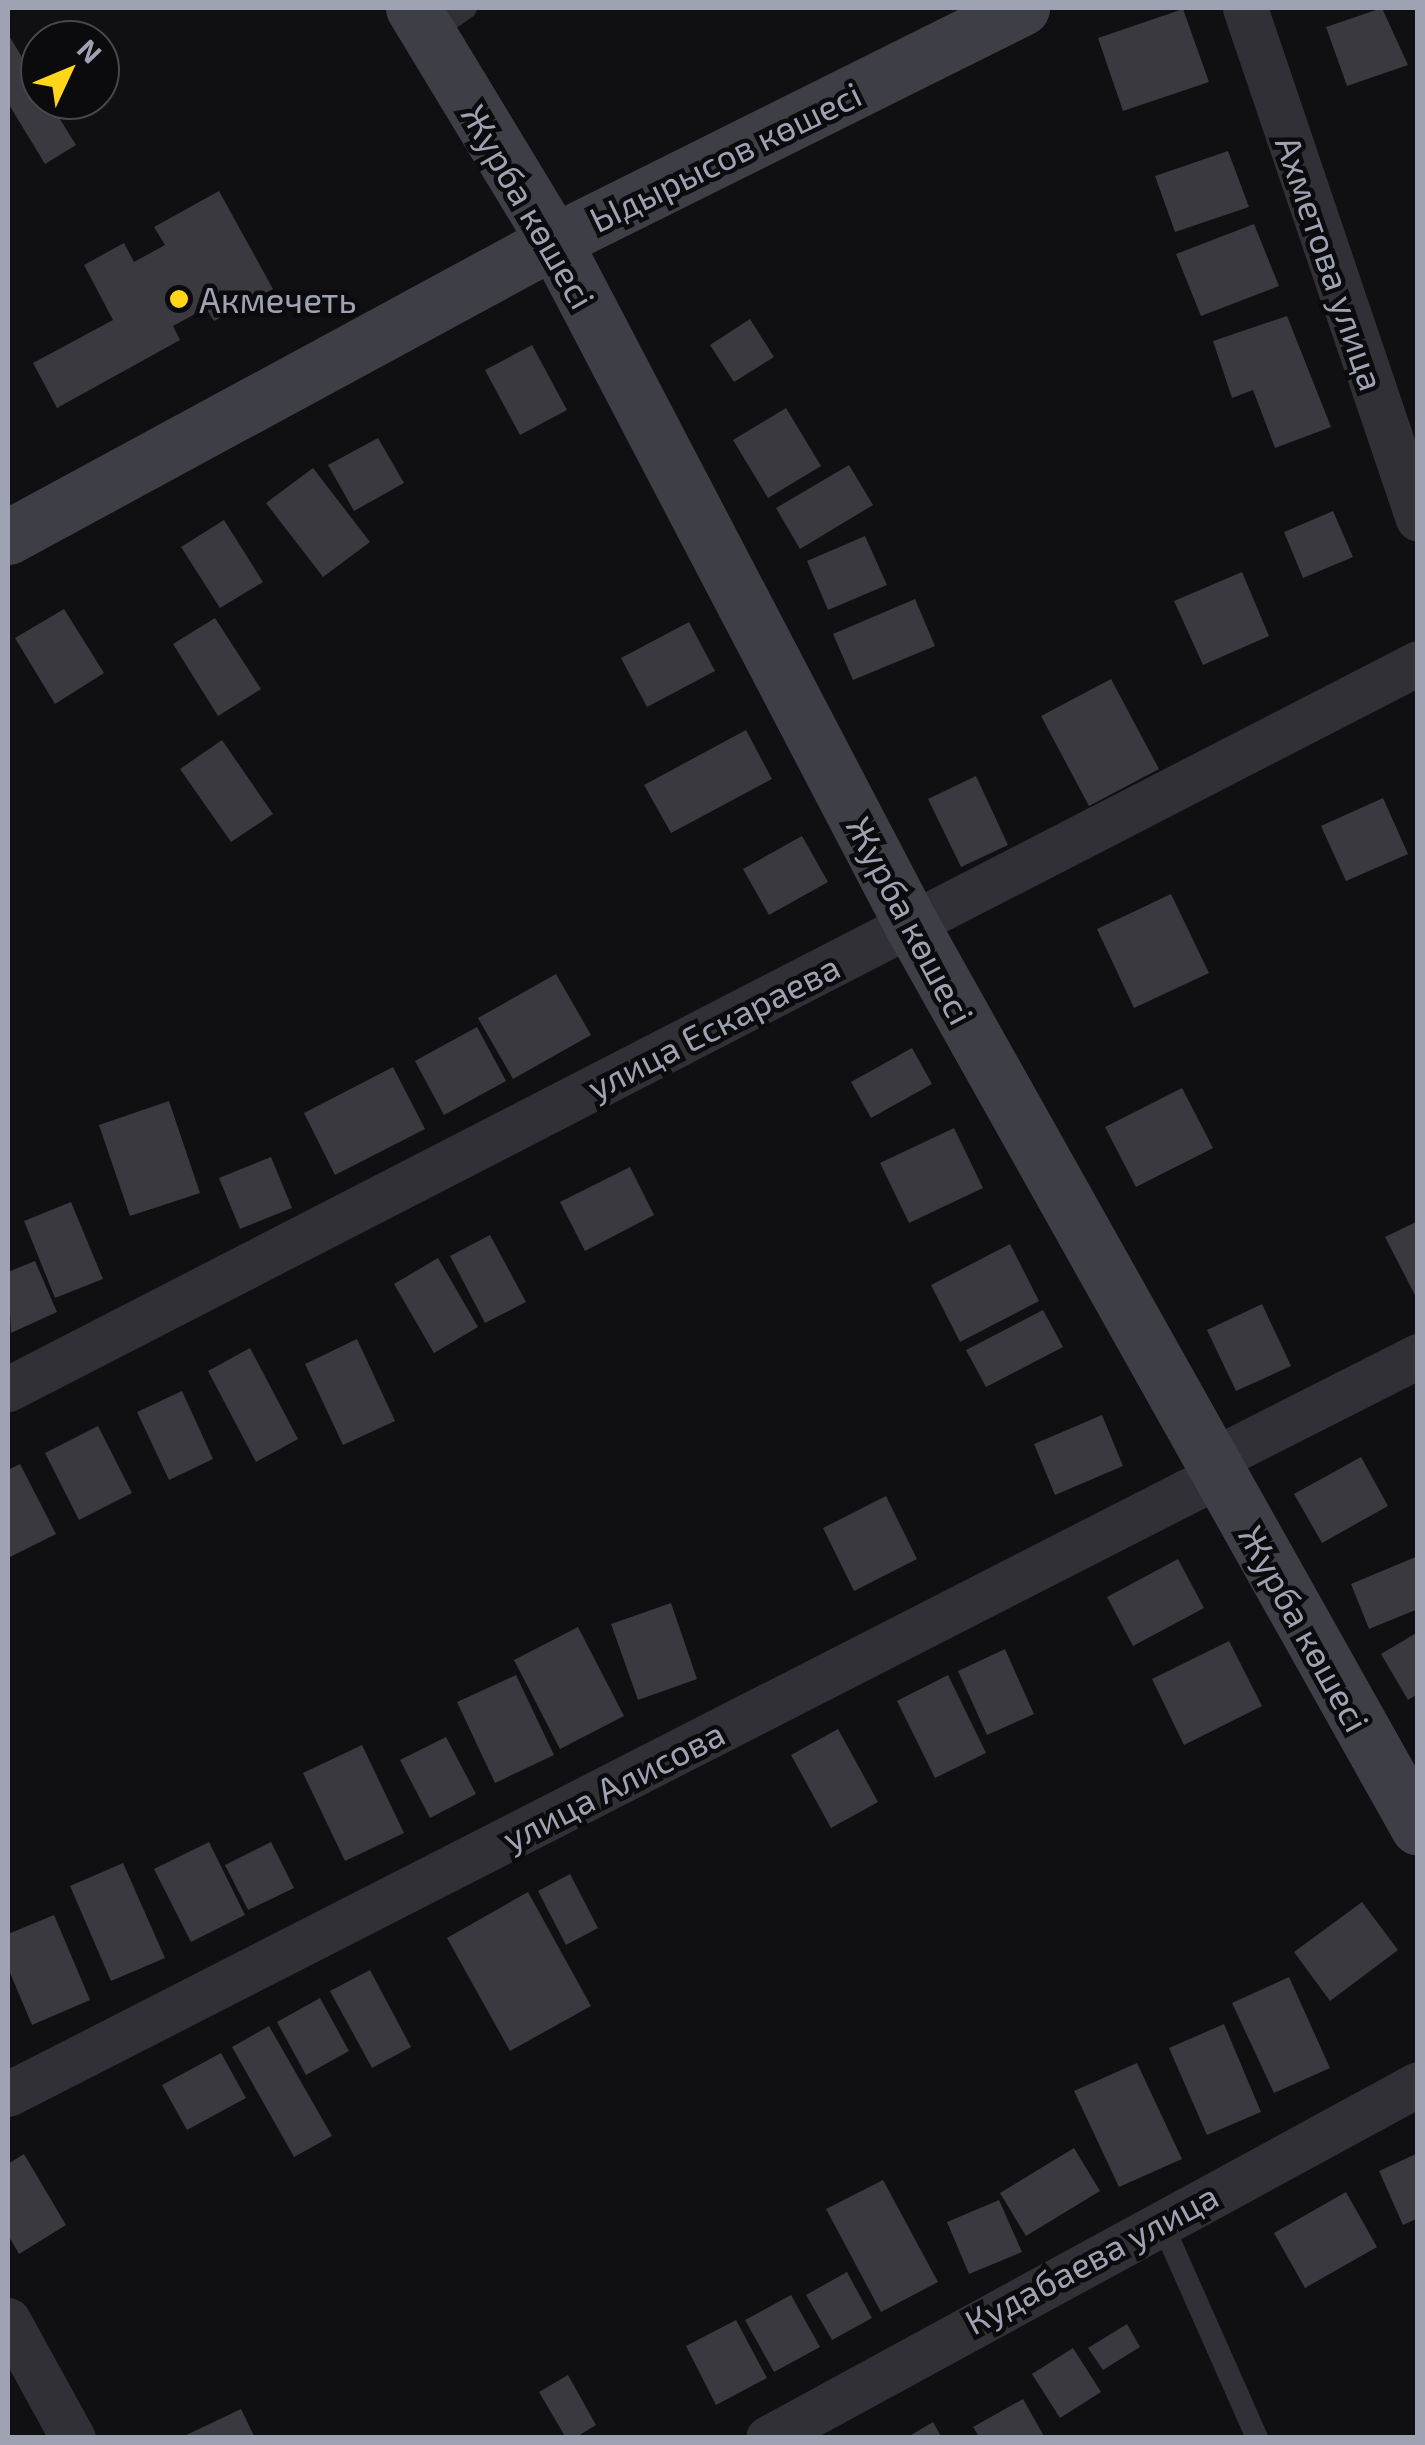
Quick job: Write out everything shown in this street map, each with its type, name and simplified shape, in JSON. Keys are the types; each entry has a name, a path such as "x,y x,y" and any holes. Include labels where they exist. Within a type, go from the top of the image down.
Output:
{"street":[{"name":"Ыдырысов көшесі","path":"8,537 554,241 1022,8"},
{"name":"Ахметова улица","path":"1246,8 1418,519"},
{"name":"Журба көшесі","path":"436,16 912,924 1418,1828"},
{"name":"улица Ескараева","path":"8,1389 1418,662"},
{"name":"улица Алисова","path":"8,2094 1215,1468 1418,1356"},
{"name":"Кудабаева улица","path":"768,2438 1418,2084"},
{"path":"8,2320 73,2438"}],"lane":[{"path":"1161,2221 1258,2438"}],"building":[{"path":"1382,8 1408,65 1347,86 1326,27"},
{"path":"1183,9 1209,82 1123,111 1098,38"},
{"path":"8,34 20,54 20,120 60,120 76,145 45,164 8,103"},
{"path":"1228,151 1249,207 1175,232 1155,176"},
{"name":"Акмечеть","path":"219,191 273,289 214,321 206,308 173,326 180,340 57,408 33,363 113,320 84,265 124,243 134,262 165,245 154,227"},
{"path":"1254,224 1279,286 1201,316 1176,254"},
{"path":"1287,316 1331,427 1275,448 1253,390 1232,398 1213,341"},
{"path":"750,319 774,357 734,382 710,345"},
{"path":"532,345 567,410 520,435 485,370"},
{"path":"786,408 821,466 768,498 733,440"},
{"path":"378,438 404,483 354,511 328,465"},
{"path":"849,465 873,505 800,549 776,508"},
{"path":"313,468 370,542 323,577 266,503"},
{"path":"1333,511 1353,557 1303,578 1284,532"},
{"path":"224,520 263,582 220,608 181,547"},
{"path":"865,536 887,585 828,610 807,561"},
{"path":"1242,572 1269,636 1203,665 1174,601"},
{"path":"915,599 935,646 853,680 833,634"},
{"path":"64,609 104,673 55,704 15,638"},
{"path":"215,618 261,689 218,716 173,644"},
{"path":"689,622 715,671 647,707 621,658"},
{"path":"1111,679 1159,769 1089,806 1041,716"},
{"path":"746,730 772,779 671,833 644,785"},
{"path":"222,740 273,814 231,842 180,769"},
{"path":"976,776 1008,845 961,867 928,799"},
{"path":"1383,798 1408,854 1346,881 1321,826"},
{"path":"802,836 828,882 769,915 743,869"},
{"path":"1171,894 1209,973 1134,1008 1097,929"},
{"path":"556,974 591,1035 513,1079 478,1018"},
{"path":"477,1027 506,1081 444,1115 415,1061"},
{"path":"912,1048 932,1084 871,1118 851,1082"},
{"path":"393,1067 425,1129 335,1175 304,1113"},
{"path":"1182,1088 1213,1148 1136,1187 1105,1127"},
{"path":"169,1101 200,1193 130,1216 99,1125"},
{"path":"954,1128 983,1188 909,1223 880,1163"},
{"path":"271,1157 292,1208 240,1229 219,1178"},
{"path":"630,1167 654,1215 585,1251 560,1202"},
{"path":"71,1202 103,1279 55,1298 24,1221"},
{"path":"1418,1221 1418,1301 1385,1237"},
{"path":"490,1235 526,1302 485,1323 450,1256"},
{"path":"1010,1244 1039,1301 960,1342 931,1285"},
{"path":"438,1258 478,1327 434,1353 394,1284"},
{"path":"35,1261 57,1312 11,1333 8,1272"},
{"path":"1262,1304 1291,1366 1236,1391 1207,1330"},
{"path":"1043,1310 1063,1347 986,1387 966,1350"},
{"path":"357,1339 395,1421 343,1445 305,1364"},
{"path":"250,1348 298,1439 256,1462 208,1371"},
{"path":"182,1391 213,1459 169,1480 137,1412"},
{"path":"1102,1415 1123,1466 1055,1495 1034,1444"},
{"path":"98,1426 132,1493 79,1520 45,1453"},
{"path":"1361,1457 1388,1506 1322,1543 1294,1494"},
{"path":"20,1464 56,1534 8,1558 8,1470"},
{"path":"886,1496 917,1559 854,1591 823,1528"},
{"path":"1418,1556 1418,1609 1369,1629 1351,1584"},
{"path":"1178,1559 1204,1608 1133,1646 1107,1597"},
{"path":"671,1603 697,1679 638,1700 611,1624"},
{"path":"578,1627 624,1716 560,1749 514,1660"},
{"path":"1418,1632 1418,1694 1408,1700 1381,1654"},
{"path":"1229,1641 1262,1706 1184,1745 1152,1679"},
{"path":"1005,1649 1034,1714 987,1735 958,1671"},
{"path":"516,1675 554,1755 495,1783 457,1702"},
{"path":"948,1675 986,1753 935,1778 897,1701"},
{"path":"838,1729 878,1802 831,1828 791,1755"},
{"path":"446,1737 476,1794 430,1818 400,1760"},
{"path":"362,1745 404,1833 345,1861 303,1773"},
{"path":"209,1842 245,1915 191,1942 154,1869"},
{"path":"271,1842 294,1888 248,1910 225,1865"},
{"path":"123,1863 165,1958 111,1981 70,1886"},
{"path":"570,1874 598,1928 566,1945 538,1891"},
{"path":"528,1892 591,2006 510,2051 447,1938"},
{"path":"1362,1902 1398,1950 1330,2001 1294,1952"},
{"path":"54,1915 90,2000 32,2025 8,1968 8,1934"},
{"path":"370,1970 411,2047 372,2068 330,1991"},
{"path":"1289,1977 1330,2068 1274,2093 1232,2003"},
{"path":"320,1998 349,2051 306,2075 277,2022"},
{"path":"1224,2024 1261,2112 1207,2135 1169,2048"},
{"path":"269,2026 332,2136 294,2157 232,2047"},
{"path":"221,2053 246,2098 187,2130 162,2085"},
{"path":"1137,2063 1182,2159 1119,2187 1074,2091"},
{"path":"1074,2148 1100,2191 1026,2236 1000,2193"},
{"path":"1418,2153 1418,2218 1403,2225 1379,2171"},
{"path":"24,2154 66,2225 19,2254 8,2235 8,2164"},
{"path":"883,2180 938,2282 881,2312 826,2209"},
{"path":"1346,2192 1377,2247 1305,2288 1274,2233"},
{"path":"999,2200 1022,2252 969,2274 947,2222"},
{"path":"847,2272 872,2318 832,2340 806,2295"},
{"path":"791,2295 820,2347 774,2372 745,2320"},
{"path":"736,2320 767,2378 716,2405 686,2346"},
{"path":"1127,2324 1140,2347 1103,2370 1088,2348"},
{"path":"1073,2348 1101,2392 1060,2418 1032,2374"},
{"path":"568,2375 596,2425 575,2438 566,2438 539,2392"},
{"path":"1023,2399 1045,2438 980,2438 973,2427"},
{"path":"241,2409 255,2438 180,2438"},
{"path":"933,2422 942,2438 906,2438"}],"place":[{"name":"Акмечеть","path":"179,299"}]}
